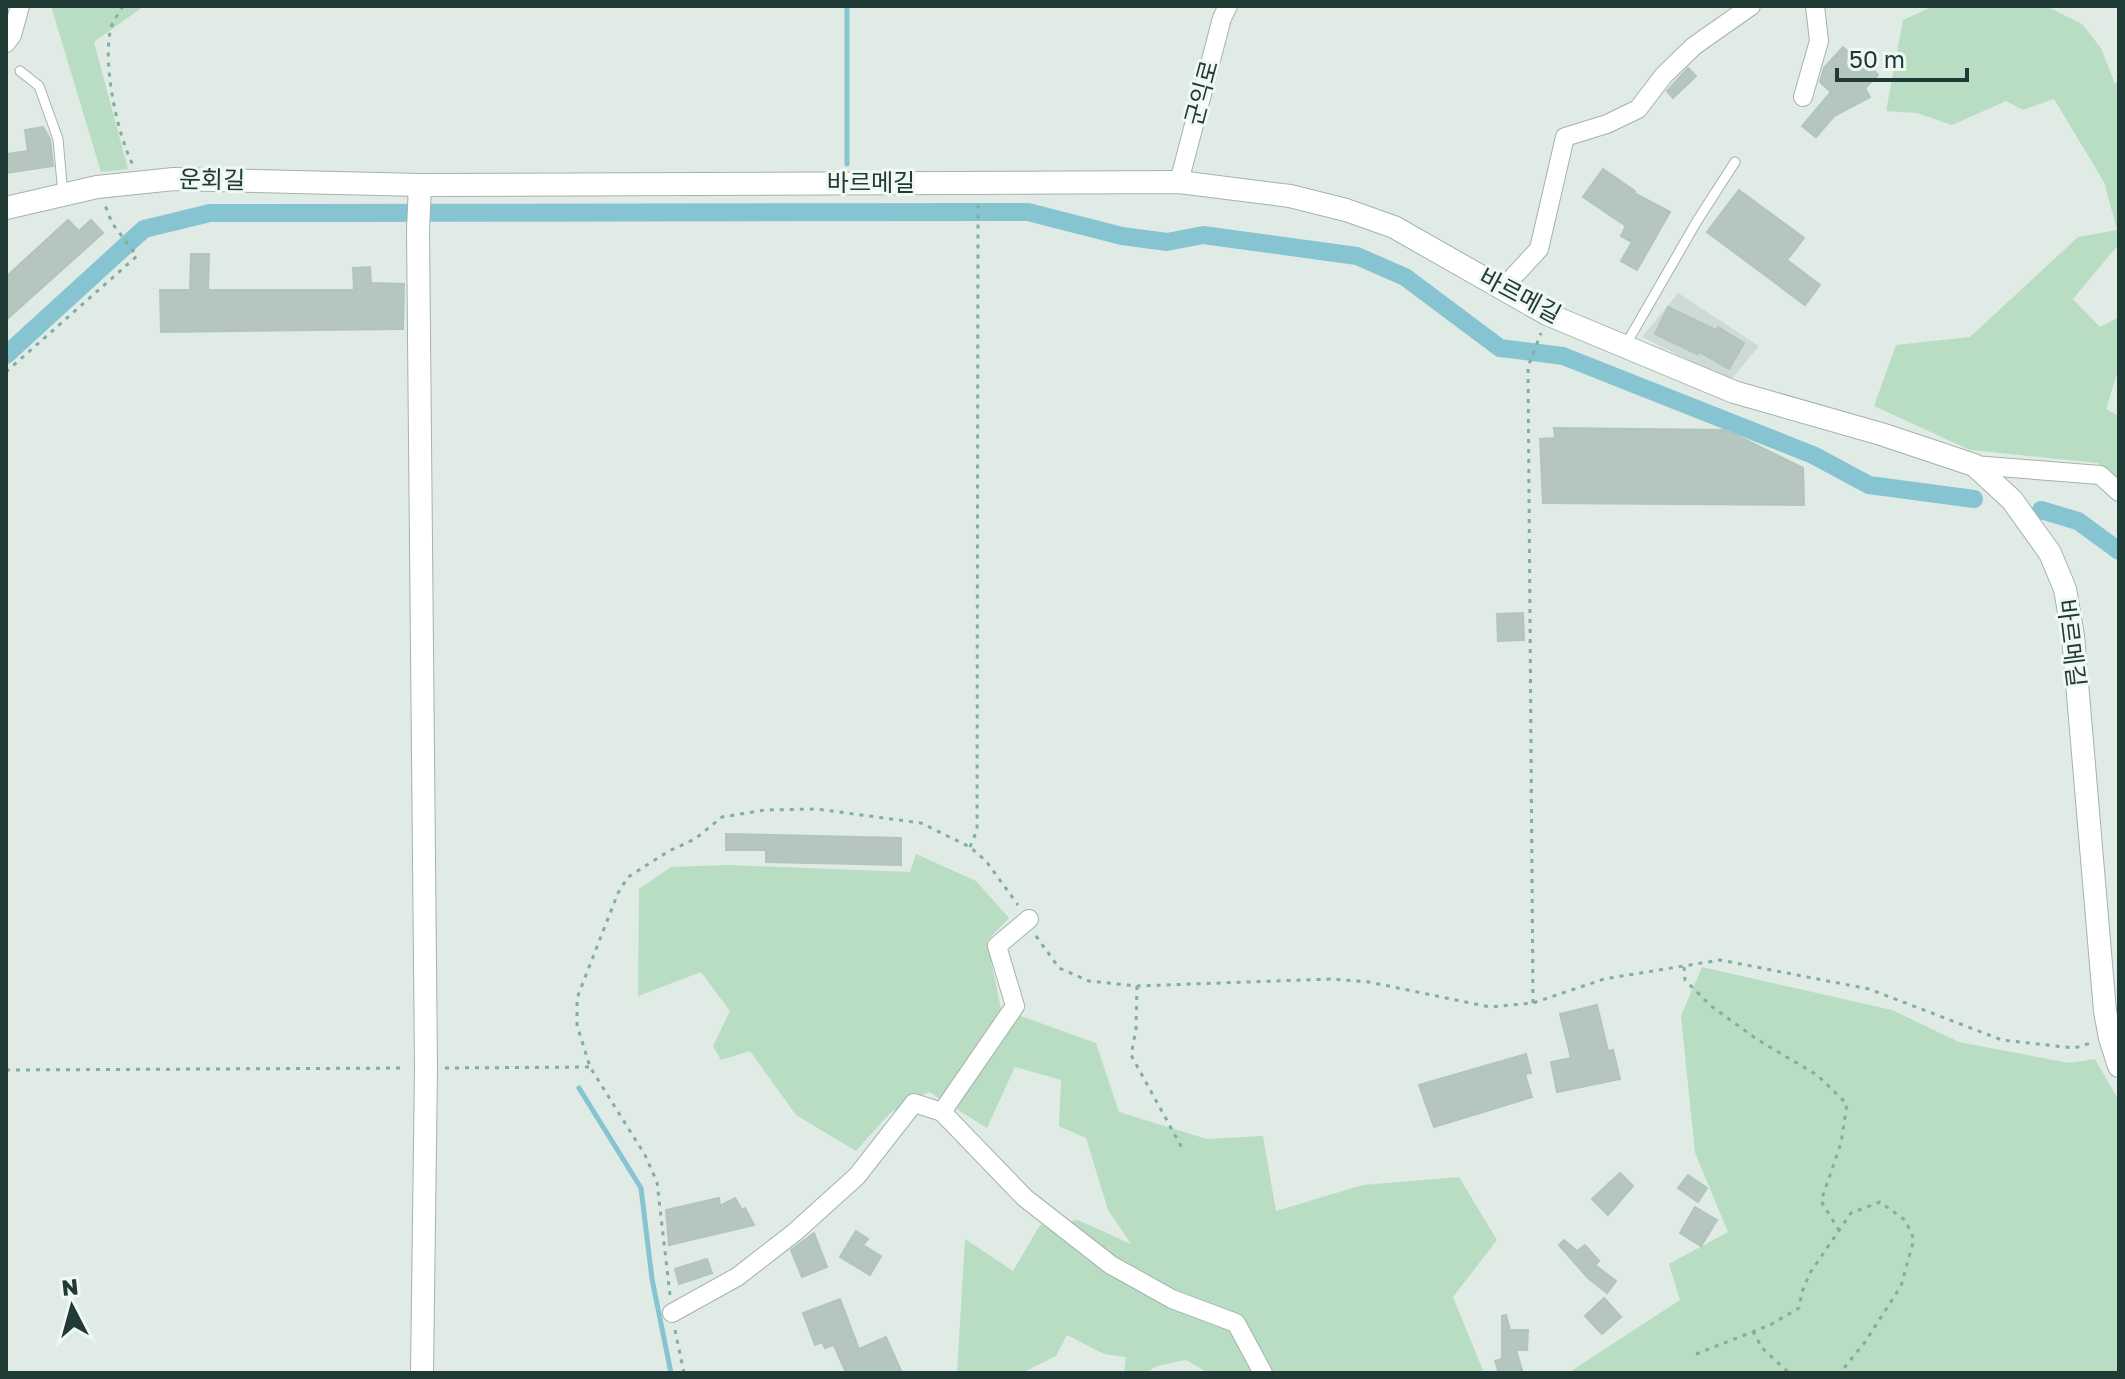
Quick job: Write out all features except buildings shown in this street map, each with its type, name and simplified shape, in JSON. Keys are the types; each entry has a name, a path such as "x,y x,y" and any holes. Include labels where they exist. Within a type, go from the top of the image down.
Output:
{"street":[{"path":"6,43 12,35 20,6"},
{"name":"군익로","path":"1179,182 1222,18 1228,6"},
{"path":"1502,289 1539,249 1565,137 1607,124 1638,109 1664,75 1694,46 1751,6"},
{"path":"1803,97 1819,41 1815,6"},
{"name":"운회길","path":"6,208 97,187 174,179 420,190"},
{"name":"바르메길","path":"420,190 1179,182 1290,196 1346,210 1394,227 1547,314 1734,392 1881,434 1974,465 2020,510 2050,553 2065,589 2073,636 2105,1011 2119,1066"},
{"path":"420,190 426,1068 422,1373"},
{"path":"1974,465 2100,475 2119,492"},
{"path":"942,1112 1015,1006 997,946 1029,919"},
{"path":"672,1313 737,1277 795,1232 857,1176 914,1103 942,1112 1025,1198 1111,1265 1172,1299 1236,1323 1263,1373"}],"lane":[{"path":"20,71 39,86 58,139 63,195"},
{"path":"1625,346 1735,162"}],"path":[{"path":"123,6 111,27 109,42 114,114 129,158 142,183"},
{"path":"970,847 977,830 978,197"},
{"path":"6,372 137,256 112,223"},
{"path":"1533,1003 1528,367 1541,333"},
{"path":"684,1373 672,1313 657,1182 645,1155 590,1067 577,1025 577,998 618,893 628,877 695,839 722,817 765,810 817,809 921,823 970,847 986,861 1029,919 1037,938 1059,968 1089,981 1137,986 1331,979 1369,982 1490,1007 1533,1003 1604,979 1720,960 1869,989 2002,1040 2074,1048 2110,1038"},
{"path":"1684,967 1685,980 1711,1006 1758,1040 1817,1075 1847,1104 1841,1143 1821,1201 1840,1232"},
{"path":"1137,986 1136,1029 1131,1055 1182,1148"},
{"path":"6,1070 590,1067"},
{"path":"1696,1354 1799,1308 1810,1273 1851,1213 1880,1202 1905,1220 1914,1239 1901,1286 1865,1342 1840,1373"},
{"path":"1753,1331 1762,1348 1789,1373"}],"shaded area":[{"path":"1678,293 1759,346 1730,381 1642,337"}],"green space":[{"path":"51,6 144,6 94,42 128,169 101,172"},
{"path":"1934,6 2046,6 2082,24 2101,48 2115,84 2119,81 2119,244 2073,299 2100,327 2119,317 2119,367 2106,409 2119,416 2119,481 2098,463 1970,450 1874,406 1896,345 1970,337 2078,237 2117,230 2104,182 2054,99 2023,110 2006,101 1952,125 1917,113 1886,111 1903,20"},
{"path":"916,854 976,881 1009,918 987,941 1001,1009 1096,1043 1119,1112 1207,1139 1263,1136 1276,1211 1363,1185 1459,1177 1497,1240 1453,1297 1484,1373 1208,1373 1186,1360 1157,1366 1146,1373 1124,1373 1126,1357 1104,1354 1067,1335 1056,1356 1022,1373 957,1373 965,1239 1013,1271 1040,1225 1078,1220 1131,1244 1108,1210 1086,1138 1059,1126 1061,1080 1015,1067 987,1128 929,1092 890,1113 856,1151 796,1115 750,1051 721,1060 713,1046 730,1011 701,972 638,996 639,889 671,867 727,865 910,872"},
{"path":"1702,967 1892,1010 1959,1042 2069,1063 2095,1059 2119,1101 2119,1373 1568,1373 1680,1300 1669,1264 1728,1232 1695,1153 1681,1016"}],"waterway":[{"path":"847,6 847,164"},
{"path":"6,355 144,229 210,213 1028,212 1122,236 1167,242 1203,235 1357,256 1405,277 1500,348 1563,356 1813,455 1869,485 1974,499"},
{"path":"2041,510 2078,521 2119,551"},
{"path":"579,1088 641,1188 652,1279 671,1373"}]}
